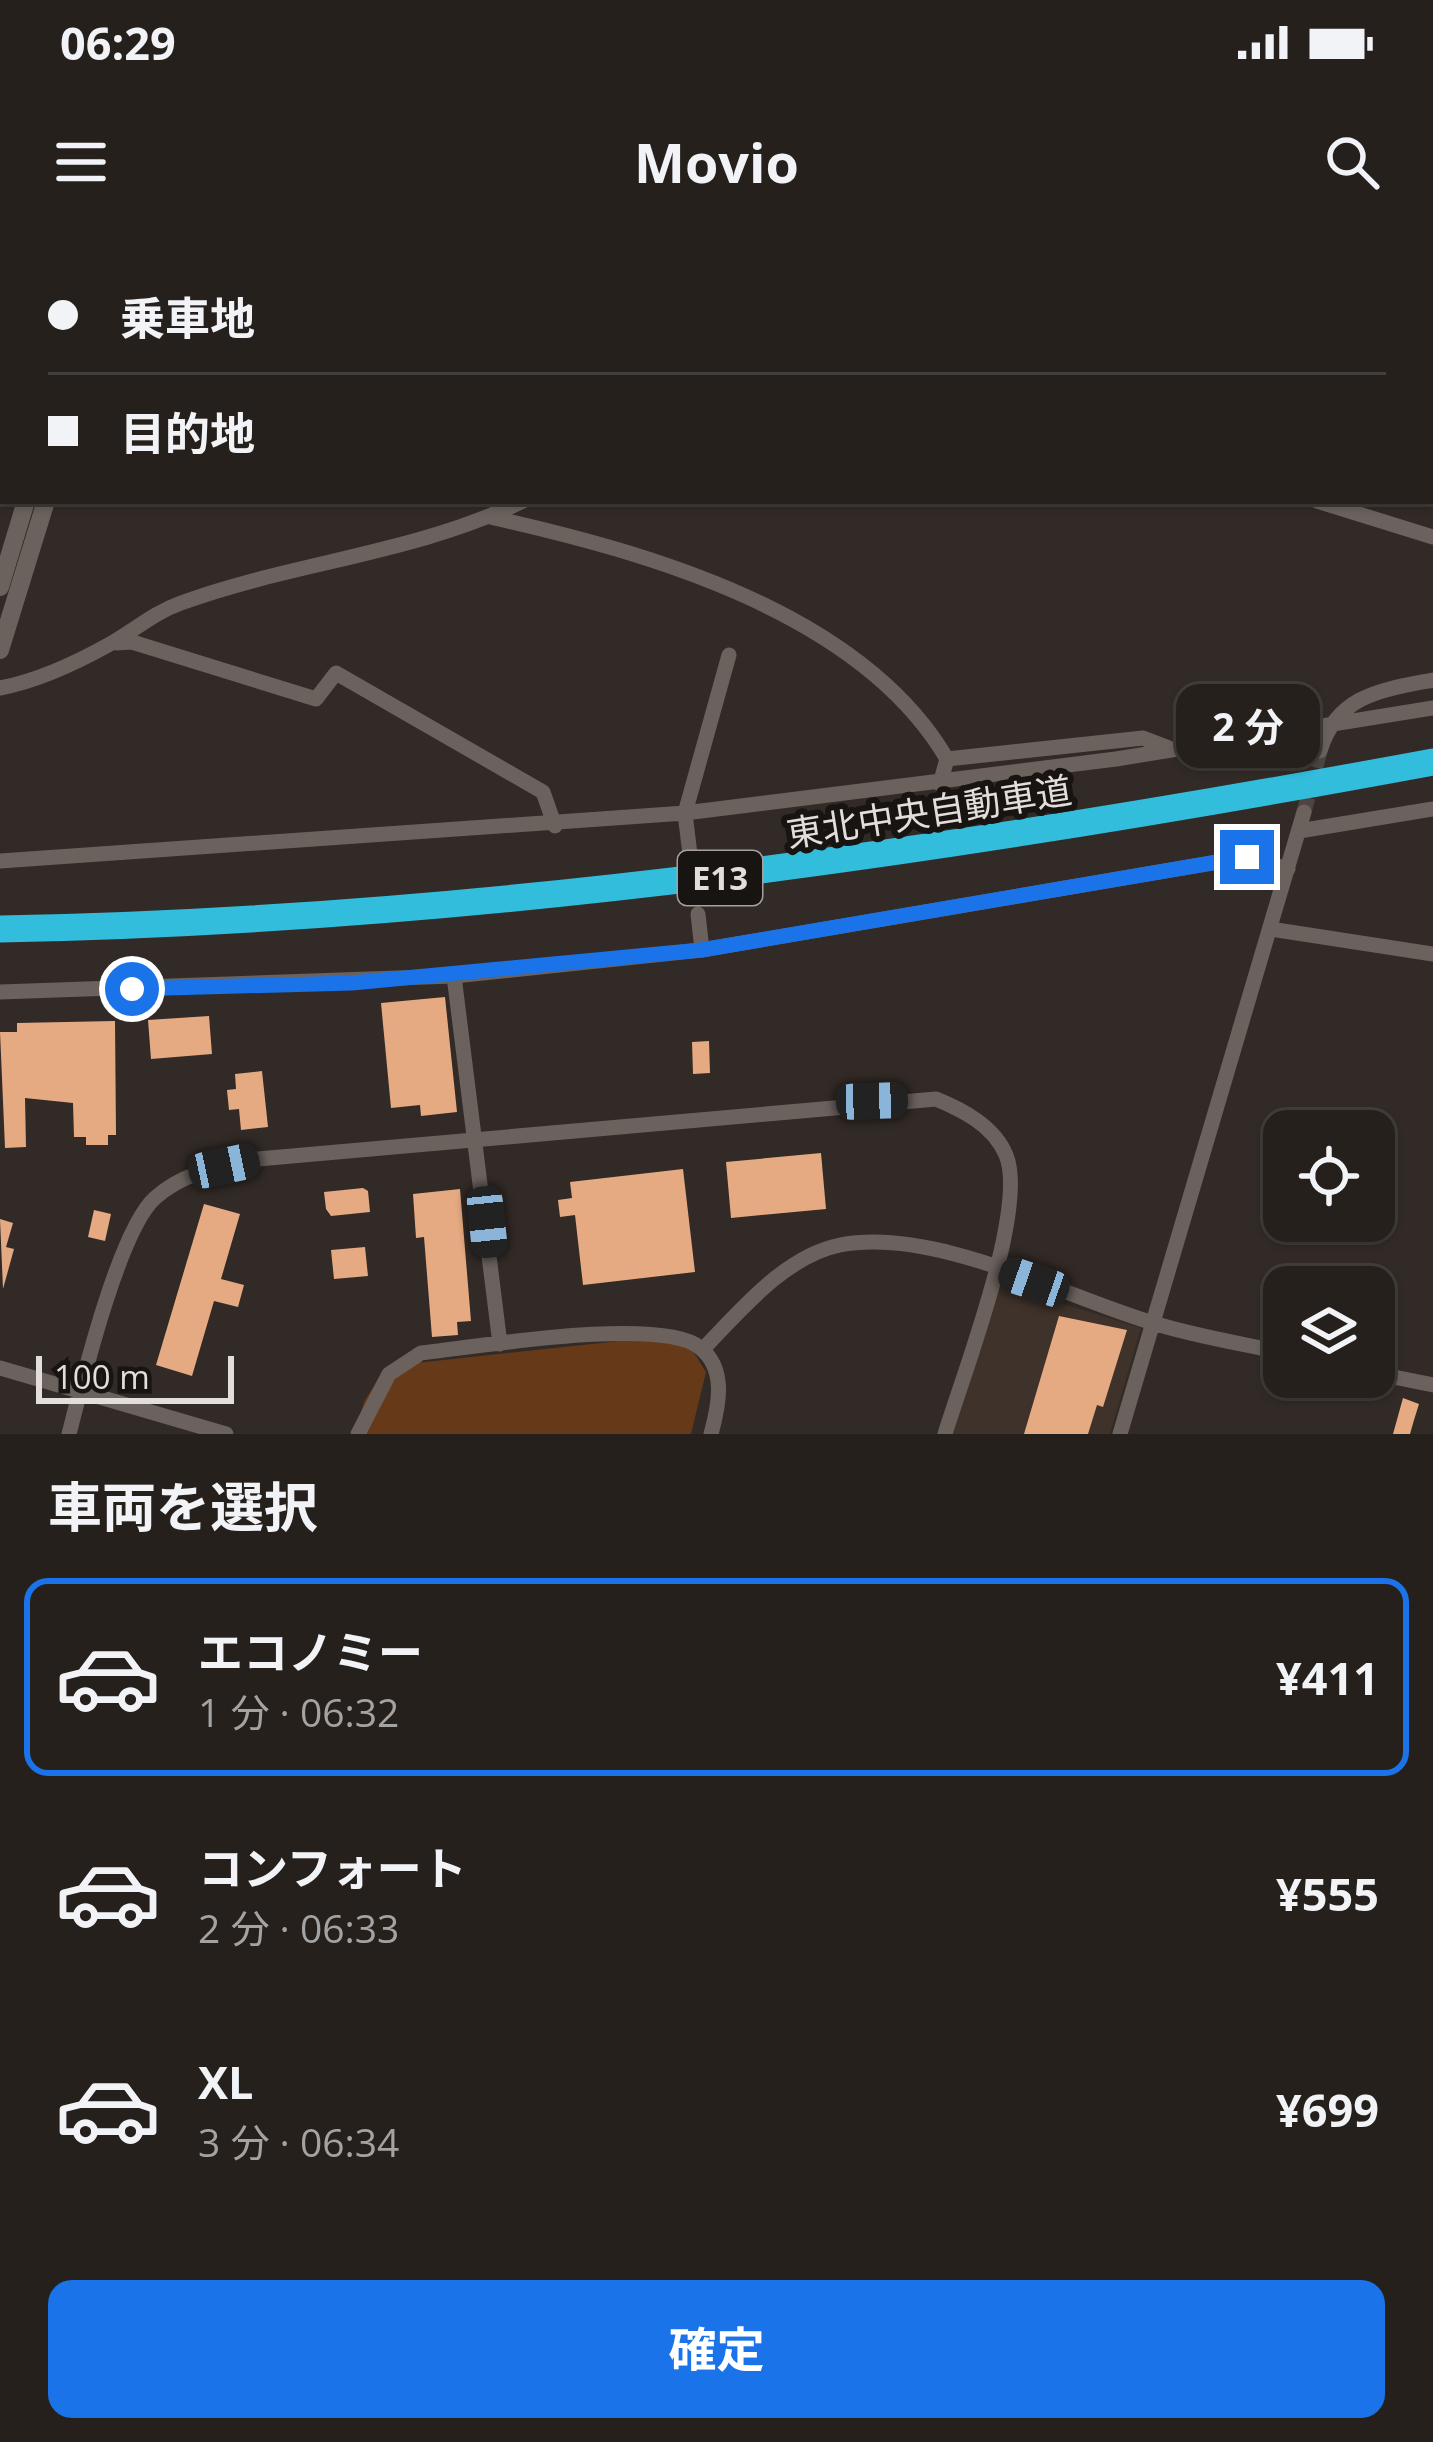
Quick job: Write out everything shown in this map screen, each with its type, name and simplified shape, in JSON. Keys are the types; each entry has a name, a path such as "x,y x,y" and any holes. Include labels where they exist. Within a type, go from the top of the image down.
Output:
{"highway":[{"name":"東北中央自動車道","path":"0,929 301,918 616,891 994,839 1433,762"},
{"name":"東北中央自動車道","path":"0,941 359,926 814,881 1433,776"}],"street":[{"path":"0,587 25,504"},
{"path":"0,650 45,504"},
{"path":"0,688 33,681 113,643 150,614 187,600 373,556 518,504"},
{"path":"1327,504 1433,537"},
{"path":"490,517 585,538 800,622 901,694 947,759"},
{"path":"113,643 132,642 316,699 336,673 542,792 555,826"},
{"path":"691,863 685,813 729,655"},
{"path":"1320,751 1328,726 1355,698 1433,680"},
{"path":"0,861 555,826 685,813 940,784 1433,708"},
{"path":"947,759 1142,738 1173,750"},
{"path":"940,784 947,759"},
{"path":"1299,831 1433,809"},
{"path":"1120,1434 1304,812"},
{"path":"0,992 454,976 701,950 1247,857 1288,869"},
{"path":"698,914 701,950"},
{"path":"1270,929 1433,954"},
{"path":"454,976 500,1344"},
{"path":"69,1434 127,1247 152,1201 191,1173 258,1159 936,1099 971,1113 1006,1154 1012,1199 945,1434"},
{"path":"703,1349 795,1264 837,1245 878,1242 995,1268 1153,1324 1263,1348"},
{"path":"358,1434 388,1374 421,1353 659,1331 703,1349 719,1378 711,1434"},
{"path":"0,1368 226,1434"},
{"path":"1395,1377 1433,1385"}],"shaded area":[{"path":"999,1284 1141,1328 1110,1434 950,1434"},
{"path":"657,1337 693,1351 706,1372 691,1434 355,1434 364,1402 381,1374 416,1363"}],"building":[{"path":"445,997 457,1112 421,1116 420,1105 391,1108 381,1003"},
{"path":"209,1016 212,1054 151,1059 148,1020"},
{"path":"115,1021 116,1135 108,1135 108,1145 86,1145 86,1137 74,1137 73,1103 25,1098 26,1147 5,1148 0,1032 17,1032 17,1023"},
{"path":"709,1041 710,1073 693,1074 692,1042"},
{"path":"262,1071 268,1127 241,1130 239,1109 229,1110 227,1090 236,1089 235,1074"},
{"path":"821,1153 826,1209 731,1218 726,1162"},
{"path":"683,1169 695,1272 583,1285 575,1215 560,1217 558,1200 572,1198 570,1182"},
{"path":"460,1189 471,1321 457,1322 458,1335 432,1337 424,1237 416,1238 413,1194"},
{"path":"368,1191 370,1212 331,1216 326,1209 324,1192"},
{"path":"204,1204 240,1214 221,1279 244,1285 238,1307 214,1301 192,1376 156,1365"},
{"path":"94,1210 111,1214 105,1241 88,1237"},
{"path":"0,1219 13,1223 6,1247 14,1249 3,1289"},
{"path":"365,1247 368,1276 334,1279 331,1250"},
{"path":"1059,1316 1127,1330 1103,1407 1097,1405 1088,1434 1024,1434"},
{"path":"1403,1398 1419,1404 1410,1434 1393,1434"}],"tunnel":[{"path":"1304,812 1320,751"}],"route":[{"path":"132,989 352,983 701,950 1247,857"}]}
